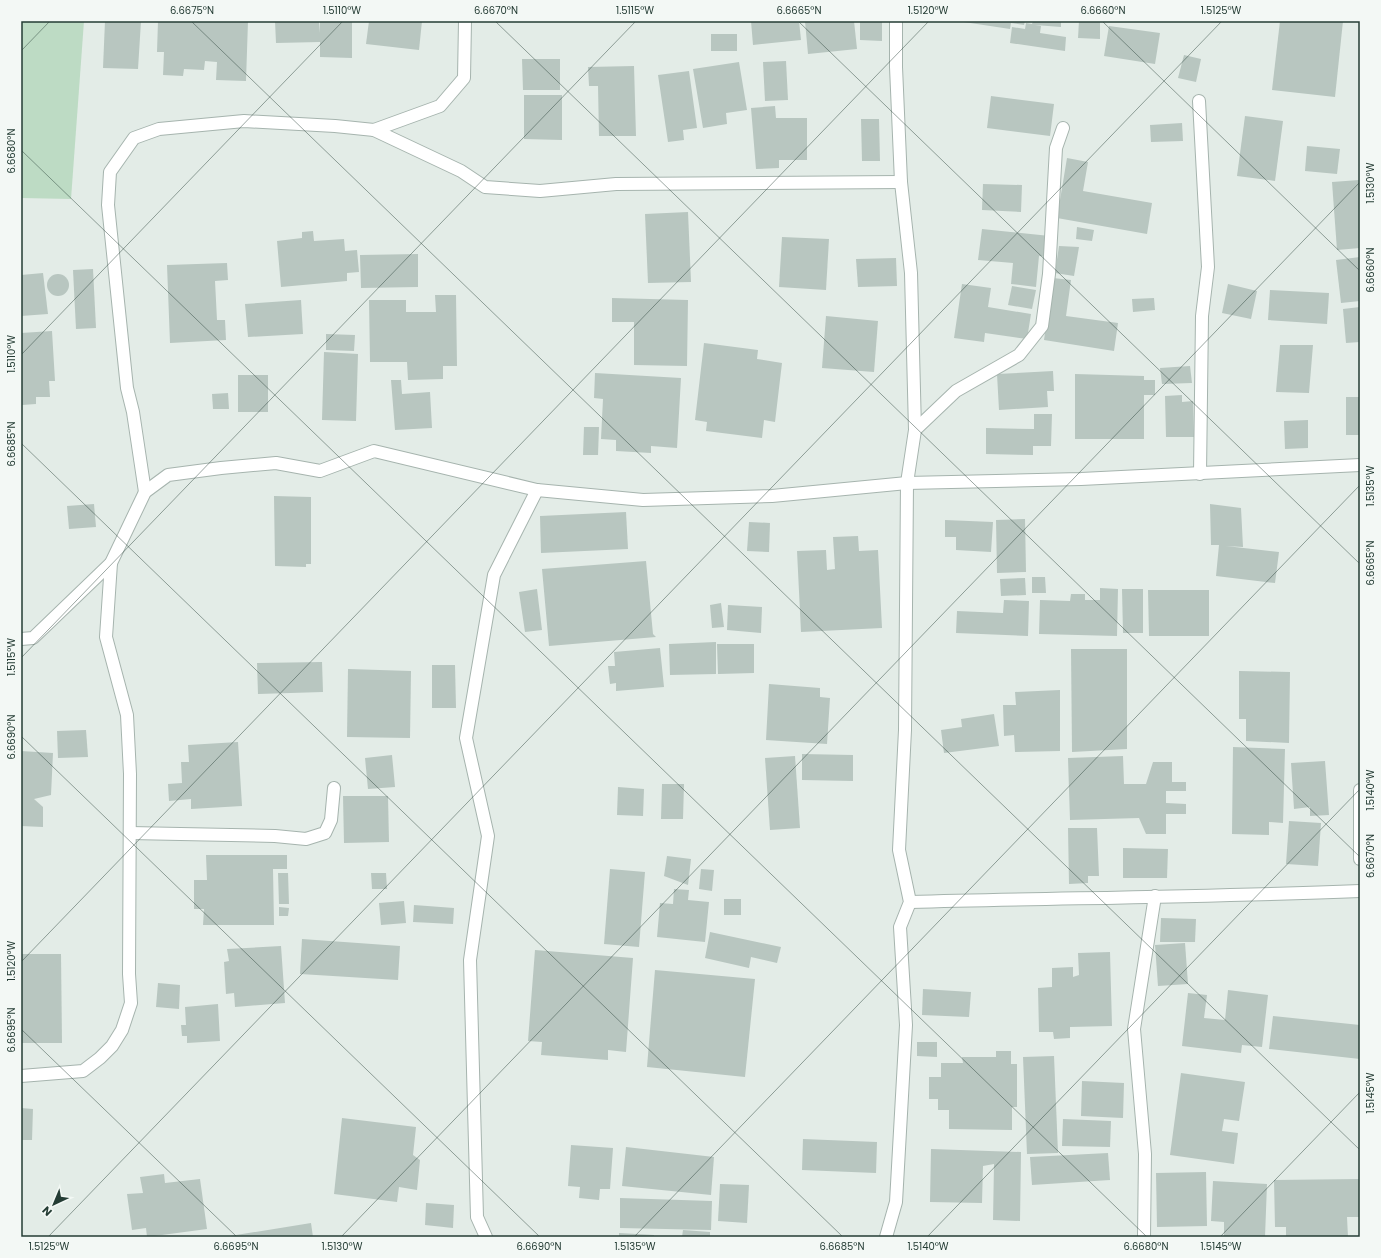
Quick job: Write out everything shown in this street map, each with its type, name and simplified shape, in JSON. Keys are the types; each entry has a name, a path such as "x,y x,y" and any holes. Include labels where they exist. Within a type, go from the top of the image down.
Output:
{"street":[{"path":"374,130 440,106 464,78 465,21"},
{"path":"886,1237 896,1202 906,1025 900,927 910,902 899,850 905,730 907,483 915,430 911,273 901,182 896,67 896,21"},
{"path":"1199,101 1208,267 1202,316 1200,474"},
{"path":"145,492 126,381 108,205 110,172 134,138 159,129 244,121 328,125 374,130 461,171 485,186 540,191 616,184 901,182"},
{"path":"915,430 956,391 1019,355 1042,326 1049,274 1056,148 1063,128"},
{"path":"21,639 33,638 111,563 145,492 168,475 276,463 320,471 374,451 537,490 643,500 772,496 907,483 1081,479 1360,465"},
{"path":"486,1237 477,1217 470,960 488,836 466,738 494,575 537,490"},
{"path":"21,1076 83,1071 100,1058 112,1046 122,1030 131,1003 129,974 130,774 126,715 106,636 111,563"},
{"path":"130,833 275,836 306,839 325,833 331,820 334,788"},
{"path":"1360,790 1360,859"},
{"path":"910,902 1155,896 1231,896 1360,891"},
{"path":"1144,1237 1145,1154 1134,1029 1155,896"}],"green space":[{"path":"21,21 84,21 71,199 21,198"}],"building":[{"path":"105,21 141,21 138,69 103,68"},
{"path":"158,21 248,21 246,81 216,80 217,62 205,61 204,70 184,69 183,76 163,75 164,52 157,52"},
{"path":"275,21 319,21 319,33 320,21 352,21 352,58 320,57 320,42 276,43"},
{"path":"369,21 422,21 419,50 366,44"},
{"path":"751,21 799,21 801,40 753,45"},
{"path":"805,21 854,21 857,49 808,54"},
{"path":"860,21 882,21 882,41 860,40"},
{"path":"957,21 1025,21 1024,25 1011,23 1010,29"},
{"path":"1033,21 1061,21 1061,27 1035,25 1041,26 1040,33 1066,37 1065,51 1010,43 1012,27 1025,29 1026,23 1032,24"},
{"path":"1079,21 1100,21 1100,39 1078,38"},
{"path":"1280,21 1343,21 1335,97 1272,90"},
{"path":"1109,26 1160,33 1155,64 1104,56"},
{"path":"711,34 737,34 737,51 711,51"},
{"path":"1184,55 1201,59 1196,82 1178,78"},
{"path":"522,59 560,59 560,90 523,90"},
{"path":"786,61 788,100 765,101 763,62"},
{"path":"739,62 747,110 726,113 727,124 703,128 693,69"},
{"path":"634,66 636,136 599,136 598,86 589,86 588,67"},
{"path":"689,71 697,128 683,130 684,140 668,142 658,75"},
{"path":"524,95 562,95 562,140 524,139"},
{"path":"991,96 1054,104 1050,136 987,128"},
{"path":"775,106 776,118 807,118 807,160 779,160 779,168 756,169 751,108"},
{"path":"1245,116 1283,121 1275,181 1237,176"},
{"path":"861,119 879,119 880,161 862,161"},
{"path":"1182,123 1183,141 1151,142 1150,125"},
{"path":"1307,146 1340,149 1337,174 1305,171"},
{"path":"1067,158 1088,162 1083,191 1152,203 1147,234 1057,218"},
{"path":"1359,180 1360,248 1337,250 1332,182"},
{"path":"983,184 1022,185 1021,212 982,210"},
{"path":"688,212 691,282 648,283 645,214"},
{"path":"1077,227 1094,230 1092,241 1076,239"},
{"path":"982,229 1050,236 1048,257 1039,256 1036,287 1011,284 1013,263 978,260"},
{"path":"313,231 314,241 344,239 345,251 357,250 359,272 347,273 347,281 281,287 277,241 302,238 302,232"},
{"path":"782,237 829,239 826,290 779,287"},
{"path":"1059,246 1079,247 1074,276 1055,273"},
{"path":"418,254 418,287 361,288 360,255"},
{"path":"1360,257 1360,301 1341,303 1336,260"},
{"path":"896,258 897,286 858,287 856,259"},
{"path":"227,263 228,280 215,281 217,320 225,320 226,340 170,343 167,265"},
{"path":"93,269 96,328 76,329 73,270"},
{"path":"43,273 48,314 21,316 21,275"},
{"path":"58,274 62,275 68,281 68,289 62,295 58,296 54,295 48,289 47,285 48,281 54,275"},
{"path":"1053,278 1071,280 1066,316 1118,323 1114,351 1044,340"},
{"path":"962,284 991,288 988,307 1031,314 1027,339 985,333 984,342 954,338"},
{"path":"1228,284 1257,291 1251,319 1222,313"},
{"path":"1012,286 1036,290 1032,309 1008,305"},
{"path":"1270,290 1329,293 1327,324 1268,320"},
{"path":"435,295 456,295 457,366 443,366 443,379 408,380 407,362 370,362 369,300 406,300 406,312 436,312"},
{"path":"612,298 688,300 687,366 634,365 634,322 612,322"},
{"path":"1154,298 1155,310 1133,312 1132,299"},
{"path":"301,300 303,334 248,337 245,304"},
{"path":"1360,307 1360,342 1346,343 1343,309"},
{"path":"826,316 878,321 874,372 822,368"},
{"path":"52,331 55,381 49,381 50,397 36,397 36,404 22,405 21,333"},
{"path":"326,334 355,335 354,351 326,350"},
{"path":"704,343 758,350 757,359 782,363 775,422 764,420 762,438 706,431 707,422 695,420"},
{"path":"1280,345 1313,345 1309,393 1276,392"},
{"path":"324,352 358,354 356,421 322,420"},
{"path":"1190,366 1192,383 1162,384 1160,368"},
{"path":"1053,371 1054,391 1047,391 1048,407 999,410 997,374"},
{"path":"595,373 681,378 677,448 651,446 651,453 616,451 616,440 601,439 603,399 594,398"},
{"path":"1075,374 1144,376 1144,380 1155,380 1155,395 1144,395 1144,439 1075,439"},
{"path":"238,375 268,375 268,412 238,412"},
{"path":"391,380 401,380 402,394 430,392 432,428 395,430"},
{"path":"228,393 229,409 213,409 212,394"},
{"path":"1182,395 1182,402 1193,401 1194,437 1166,437 1165,396"},
{"path":"1346,397 1360,397 1360,435 1346,435"},
{"path":"1034,414 1052,414 1051,446 1033,446 1033,455 986,454 986,428 1034,429"},
{"path":"1308,420 1308,448 1285,449 1284,421"},
{"path":"584,427 599,427 598,455 583,455"},
{"path":"274,496 311,497 311,564 306,564 306,567 275,566"},
{"path":"94,504 96,527 69,529 67,506"},
{"path":"1210,504 1241,508 1243,547 1226,546 1279,552 1275,583 1216,576 1219,545 1211,545"},
{"path":"626,512 628,549 541,553 540,516"},
{"path":"1025,519 1026,572 997,573 996,520"},
{"path":"945,520 993,522 991,552 956,550 956,537 945,537"},
{"path":"749,522 770,523 769,552 747,551"},
{"path":"858,536 859,551 878,550 882,628 801,632 797,551 826,550 827,570 835,569 833,537"},
{"path":"646,561 653,634 656,637 549,646 542,569"},
{"path":"1032,577 1045,577 1046,593 1032,593"},
{"path":"1025,578 1026,595 1001,596 1000,579"},
{"path":"1100,588 1118,589 1117,636 1039,634 1040,600 1070,601 1071,594 1085,594 1085,600 1100,600"},
{"path":"537,589 542,630 525,632 519,592"},
{"path":"1122,589 1143,589 1143,633 1123,633"},
{"path":"1148,590 1209,590 1209,636 1149,636"},
{"path":"1004,600 1029,601 1028,636 956,633 957,611 1003,613"},
{"path":"721,603 724,627 712,628 710,605"},
{"path":"728,605 762,607 761,633 727,630"},
{"path":"716,642 716,674 670,675 669,644"},
{"path":"717,644 754,644 754,673 718,674"},
{"path":"660,648 664,687 616,691 616,683 610,684 608,666 615,666 614,652"},
{"path":"1071,649 1127,649 1127,749 1072,752"},
{"path":"322,662 323,692 258,694 257,663"},
{"path":"432,665 455,665 456,708 432,708"},
{"path":"348,669 411,671 410,738 347,737"},
{"path":"1239,671 1290,672 1289,743 1246,741 1246,719 1239,719"},
{"path":"769,684 820,688 820,697 830,698 827,744 766,740"},
{"path":"1060,690 1060,751 1015,752 1014,735 1004,736 1003,705 1016,705 1015,692"},
{"path":"994,714 999,746 944,753 941,730 962,727 961,719"},
{"path":"86,730 88,757 58,758 57,731"},
{"path":"238,742 242,806 191,809 191,799 169,801 168,784 182,783 181,762 189,762 188,745"},
{"path":"1233,747 1285,749 1283,823 1269,822 1269,835 1232,834"},
{"path":"21,751 53,753 51,795 34,799 43,807 43,827 21,826"},
{"path":"802,754 853,755 853,781 802,780"},
{"path":"392,755 395,787 368,789 365,758"},
{"path":"795,756 800,828 770,830 765,758"},
{"path":"1123,756 1124,784 1146,784 1153,762 1172,762 1172,782 1186,782 1186,791 1166,791 1166,803 1186,804 1186,814 1166,814 1166,834 1146,834 1139,818 1070,820 1068,758"},
{"path":"1325,761 1329,815 1310,816 1310,807 1294,809 1291,763"},
{"path":"662,784 684,784 683,819 661,819"},
{"path":"618,787 644,789 643,816 617,815"},
{"path":"343,796 388,796 389,842 344,843"},
{"path":"1289,821 1321,823 1318,866 1286,864"},
{"path":"1068,828 1097,828 1099,876 1088,876 1088,883 1069,884"},
{"path":"1123,848 1168,849 1167,878 1123,878"},
{"path":"206,855 287,855 287,869 273,869 274,925 203,925 204,909 194,909 194,880 207,880"},
{"path":"667,856 691,859 688,885 664,876"},
{"path":"610,869 645,872 639,947 604,944"},
{"path":"701,869 714,870 712,891 699,889"},
{"path":"278,873 288,873 289,904 279,904"},
{"path":"371,873 386,873 387,889 372,889"},
{"path":"674,889 689,890 688,900 709,902 705,942 657,937 660,903 673,904"},
{"path":"724,899 741,899 741,915 724,915"},
{"path":"404,901 406,923 381,925 379,903"},
{"path":"414,905 454,908 453,924 413,922"},
{"path":"279,907 289,908 288,916 279,916"},
{"path":"1161,918 1196,919 1195,942 1160,942"},
{"path":"710,932 781,947 777,963 751,957 749,968 705,958"},
{"path":"302,939 400,946 398,980 300,974"},
{"path":"1185,943 1188,984 1158,986 1155,945"},
{"path":"281,946 285,1003 235,1007 234,993 226,994 224,962 229,961 227,949"},
{"path":"535,950 633,958 626,1052 608,1050 608,1060 541,1055 542,1042 528,1041"},
{"path":"1110,952 1112,1026 1070,1027 1070,1038 1054,1039 1053,1032 1039,1032 1038,988 1052,987 1052,968 1073,967 1073,977 1079,975 1078,953"},
{"path":"21,954 61,954 62,1043 21,1043"},
{"path":"655,970 755,979 745,1077 647,1067"},
{"path":"158,983 180,985 179,1009 156,1007"},
{"path":"923,989 971,992 969,1017 922,1015"},
{"path":"1228,990 1268,995 1262,1047 1242,1045 1241,1053 1182,1046 1188,993 1207,995 1204,1018 1225,1020"},
{"path":"218,1004 220,1041 187,1043 187,1036 182,1036 181,1025 186,1025 185,1007"},
{"path":"1273,1016 1360,1025 1360,1059 1269,1049"},
{"path":"917,1042 937,1042 937,1057 917,1056"},
{"path":"996,1051 1011,1051 1011,1064 1017,1064 1017,1107 1012,1107 1012,1130 949,1129 949,1110 938,1110 938,1099 929,1099 929,1077 941,1077 941,1063 963,1063 962,1057 996,1057"},
{"path":"1054,1056 1058,1153 1027,1154 1023,1057"},
{"path":"1181,1073 1245,1082 1239,1121 1224,1119 1222,1131 1238,1133 1234,1164 1170,1155"},
{"path":"1082,1081 1124,1083 1123,1118 1081,1116"},
{"path":"21,1108 33,1109 32,1140 21,1140"},
{"path":"342,1118 416,1127 413,1155 420,1160 417,1190 399,1187 397,1202 334,1194"},
{"path":"1063,1119 1111,1121 1110,1147 1062,1146"},
{"path":"803,1139 877,1142 876,1173 802,1170"},
{"path":"571,1145 613,1148 610,1189 600,1189 599,1200 579,1198 580,1187 568,1186"},
{"path":"626,1147 714,1157 711,1195 622,1186"},
{"path":"931,1149 1021,1152 1020,1221 993,1220 994,1164 983,1166 982,1203 930,1202"},
{"path":"1108,1153 1110,1180 1032,1185 1030,1157"},
{"path":"1206,1172 1207,1226 1157,1227 1156,1173"},
{"path":"164,1174 165,1183 200,1179 207,1229 147,1237 146,1228 132,1230 127,1194 143,1193 140,1177"},
{"path":"1360,1179 1360,1217 1347,1217 1348,1237 1286,1237 1286,1227 1275,1227 1274,1180"},
{"path":"1213,1181 1267,1184 1265,1237 1224,1237 1224,1222 1211,1221"},
{"path":"720,1184 749,1185 747,1223 718,1221"},
{"path":"620,1198 712,1201 711,1230 620,1228"},
{"path":"426,1203 454,1205 453,1228 425,1225"},
{"path":"311,1223 313,1237 230,1237 230,1236"},
{"path":"683,1230 710,1232 710,1237 682,1237"},
{"path":"619,1233 654,1235 654,1237 619,1237"}]}
